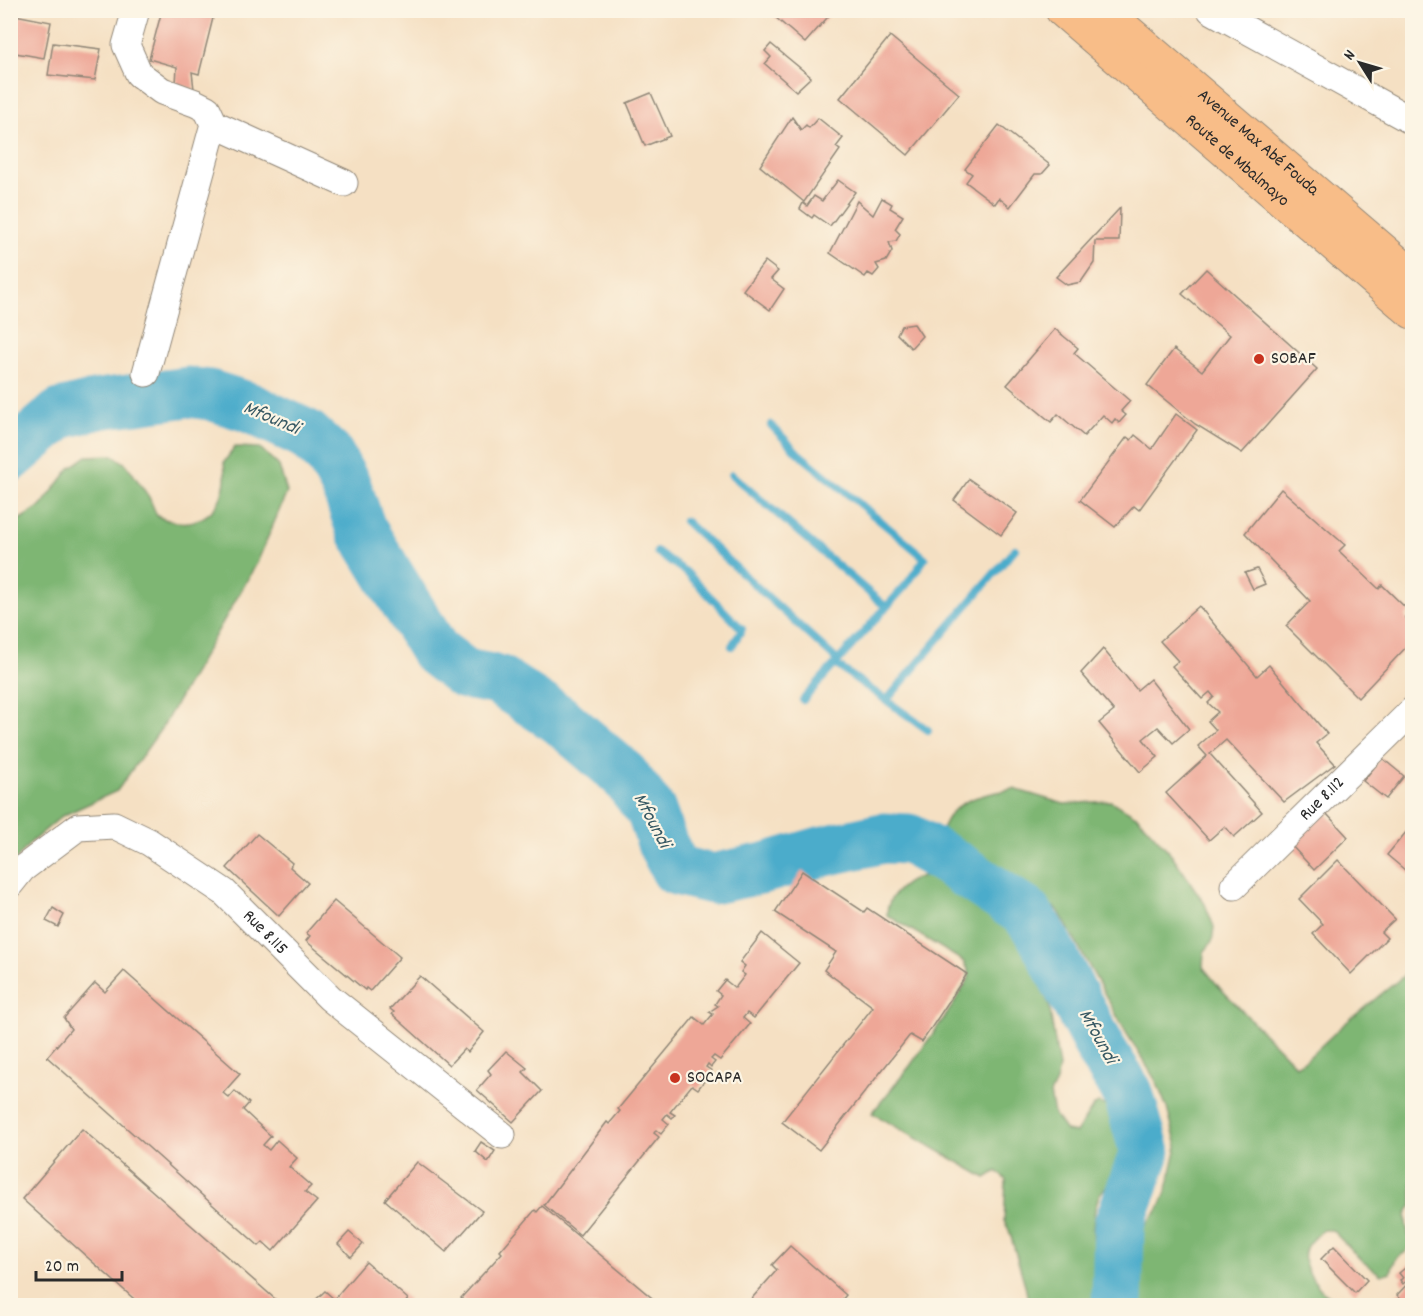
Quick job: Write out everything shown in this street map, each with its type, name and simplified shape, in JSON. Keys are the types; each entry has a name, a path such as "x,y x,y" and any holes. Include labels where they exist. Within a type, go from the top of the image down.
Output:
{"highway":[{"name":"Route de Mbalmayo","path":"1062,10 1413,312"},
{"name":"Avenue Max Abé Fouda","path":"1103,10 1413,275"}],"street":[{"path":"136,10 126,45 139,74 162,91 207,109 214,124 146,373"},
{"path":"1211,10 1413,122"},
{"path":"214,124 345,183"},
{"name":"Rue 8.112","path":"1234,885 1413,711"},
{"name":"Rue 8.115","path":"10,884 22,869 78,827 114,825 149,842 224,892 330,998 502,1135"}],"green space":[{"path":"235,447 260,448 279,466 287,492 257,563 163,726 117,791 62,816 30,843 11,866 11,525 41,506 70,468 87,456 113,455 127,465 149,497 157,516 180,522 191,522 210,513 217,505 225,479 224,462"},
{"path":"1014,789 1064,804 1111,801 1138,817 1172,855 1205,904 1214,927 1212,942 1204,952 1203,967 1219,987 1296,1066 1306,1060 1342,1026 1412,969 1412,1206 1406,1215 1408,1249 1396,1259 1391,1272 1381,1275 1362,1261 1332,1230 1323,1230 1306,1248 1306,1264 1320,1289 1341,1305 1132,1305 1132,1297 1138,1283 1135,1249 1138,1234 1159,1209 1167,1189 1177,1146 1167,1108 1156,1081 1058,910 950,840 942,830 953,811 962,804 981,796"},
{"path":"927,875 943,880 957,889 983,912 1010,931 1019,941 1049,1004 1059,1067 1056,1082 1050,1094 1054,1114 1066,1131 1076,1133 1098,1103 1114,1108 1120,1118 1130,1147 1113,1178 1099,1195 1095,1209 1093,1228 1097,1305 1029,1305 1009,1230 1004,1221 1006,1180 997,1171 986,1178 872,1113 910,1066 969,978 968,969 963,961 887,915 894,894 906,884"}],"building":[{"path":"162,10 215,10 199,74 192,72 194,89 176,84 177,67 149,59"},
{"path":"767,10 834,10 805,43"},
{"path":"10,14 51,22 44,58 10,52"},
{"path":"890,36 959,94 908,155 840,98"},
{"path":"53,43 101,49 95,80 48,75"},
{"path":"771,44 811,77 796,91 765,64 771,57 765,51"},
{"path":"651,93 670,136 645,146 627,103"},
{"path":"792,117 801,130 806,125 809,128 818,118 843,138 836,147 840,150 804,202 760,166"},
{"path":"999,125 1050,165 1042,174 1035,174 1010,207 999,198 995,204 966,182 972,174 965,169"},
{"path":"838,180 855,192 830,226 814,215 812,218 800,209 803,203 807,206 814,196 822,201"},
{"path":"882,198 892,204 890,208 903,216 895,229 900,234 896,241 889,242 892,251 886,261 876,264 879,269 873,276 868,273 865,277 830,253 857,201 873,215"},
{"path":"1120,208 1119,241 1095,241 1094,263 1081,282 1067,285 1056,277"},
{"path":"765,261 778,271 771,279 784,289 770,310 743,290"},
{"name":"SOBAF","path":"1206,269 1317,369 1242,453 1195,424 1147,385 1174,349 1202,371 1230,335 1182,294"},
{"path":"914,324 922,336 911,348 897,334 901,326"},
{"path":"1055,329 1078,348 1074,353 1130,401 1121,411 1126,415 1119,423 1115,419 1112,423 1103,415 1084,436 1058,414 1051,422 1007,385"},
{"path":"1176,414 1197,430 1139,510 1134,506 1115,527 1080,500 1127,437 1131,440 1135,435 1152,449"},
{"path":"969,479 1017,513 1001,535 954,500"},
{"path":"1281,489 1345,545 1339,551 1379,589 1382,585 1410,612 1405,617 1412,624 1412,641 1358,698 1286,626 1310,601 1245,533"},
{"path":"1257,569 1265,584 1253,589 1245,573"},
{"path":"1199,606 1257,676 1269,665 1327,734 1316,743 1335,764 1284,802 1226,740 1210,754 1262,812 1234,837 1225,826 1209,840 1166,793 1207,756 1198,746 1216,730 1208,721 1218,712 1208,703 1214,697 1210,692 1202,699 1172,666 1178,661 1160,641"},
{"path":"1103,649 1137,690 1150,679 1189,729 1173,743 1158,727 1143,739 1158,757 1140,772 1099,723 1114,711 1081,673"},
{"path":"1382,758 1404,776 1386,799 1363,781"},
{"path":"1326,813 1348,837 1314,870 1291,845"},
{"path":"1412,825 1412,876 1387,855"},
{"path":"257,834 292,863 290,867 308,883 279,916 227,868"},
{"path":"1338,860 1395,919 1381,932 1387,938 1351,974 1313,934 1323,924 1299,899"},
{"path":"802,871 864,912 867,908 967,974 922,1042 910,1035 819,1150 782,1122 873,1007 824,970 836,952 775,912"},
{"path":"334,901 400,957 370,991 366,988 365,990 306,941 310,936 306,933"},
{"path":"53,908 64,915 58,927 46,921"},
{"name":"SOCAPA","path":"762,933 799,963 754,1018 747,1013 743,1018 750,1024 720,1060 714,1056 711,1059 715,1062 711,1067 708,1064 706,1067 712,1071 698,1089 692,1085 670,1112 675,1115 672,1118 667,1114 663,1119 669,1124 661,1134 656,1130 654,1133 659,1137 580,1235 544,1205 607,1122 609,1124 620,1111 618,1109 694,1017 704,1025 713,1014 709,1012 718,1006 715,1004 721,995 716,991 725,980 735,988 745,975 741,972 745,966 740,962"},
{"path":"124,971 240,1074 223,1093 229,1098 235,1091 249,1103 243,1110 271,1136 263,1145 269,1150 277,1140 297,1158 289,1167 311,1186 305,1192 317,1201 273,1251 263,1242 259,1246 47,1057 71,1029 64,1018 95,983 105,992"},
{"path":"420,976 484,1032 468,1052 464,1049 449,1065 392,1014 394,1012 390,1009"},
{"path":"506,1051 527,1068 523,1072 542,1091 513,1122 477,1090 491,1074 488,1070"},
{"path":"82,1129 283,1306 142,1306 22,1199"},
{"path":"481,1142 495,1151 488,1162 475,1151"},
{"path":"417,1162 482,1211 446,1252 385,1200"},
{"path":"542,1206 658,1303 656,1306 470,1306 461,1298 502,1253 500,1251 535,1210 537,1212"},
{"path":"349,1232 363,1244 351,1257 338,1244"},
{"path":"790,1246 846,1295 837,1306 745,1306 777,1270 772,1265"},
{"path":"1334,1246 1367,1280 1355,1293 1321,1259"},
{"path":"366,1262 408,1299 403,1306 309,1306 325,1291 334,1299"},
{"path":"1410,1264 1412,1276 1403,1284 1400,1280 1403,1278 1399,1273"},
{"path":"1412,1279 1412,1306 1407,1306 1397,1295"}],"waterway":[{"name":"Mfoundi","path":"10,457 60,414 99,404 188,392 210,395 248,407 306,434 329,455 346,486 361,529 435,651 465,674 498,680 560,720 623,774 651,811 663,845 676,870 712,879 883,838 909,839 947,860 1025,912 1039,930 1102,1051 1128,1093 1145,1152 1119,1225 1117,1306"},
{"path":"685,521 838,661 907,584 925,558 798,453 771,425"},
{"path":"732,475 886,607"},
{"path":"886,701 1015,549"},
{"path":"657,552 686,572 742,629 732,646"},
{"path":"803,700 835,664 928,730"}],"place":[{"name":"SOBAF","path":"1259,359"},
{"name":"SOCAPA","path":"675,1078"}]}
